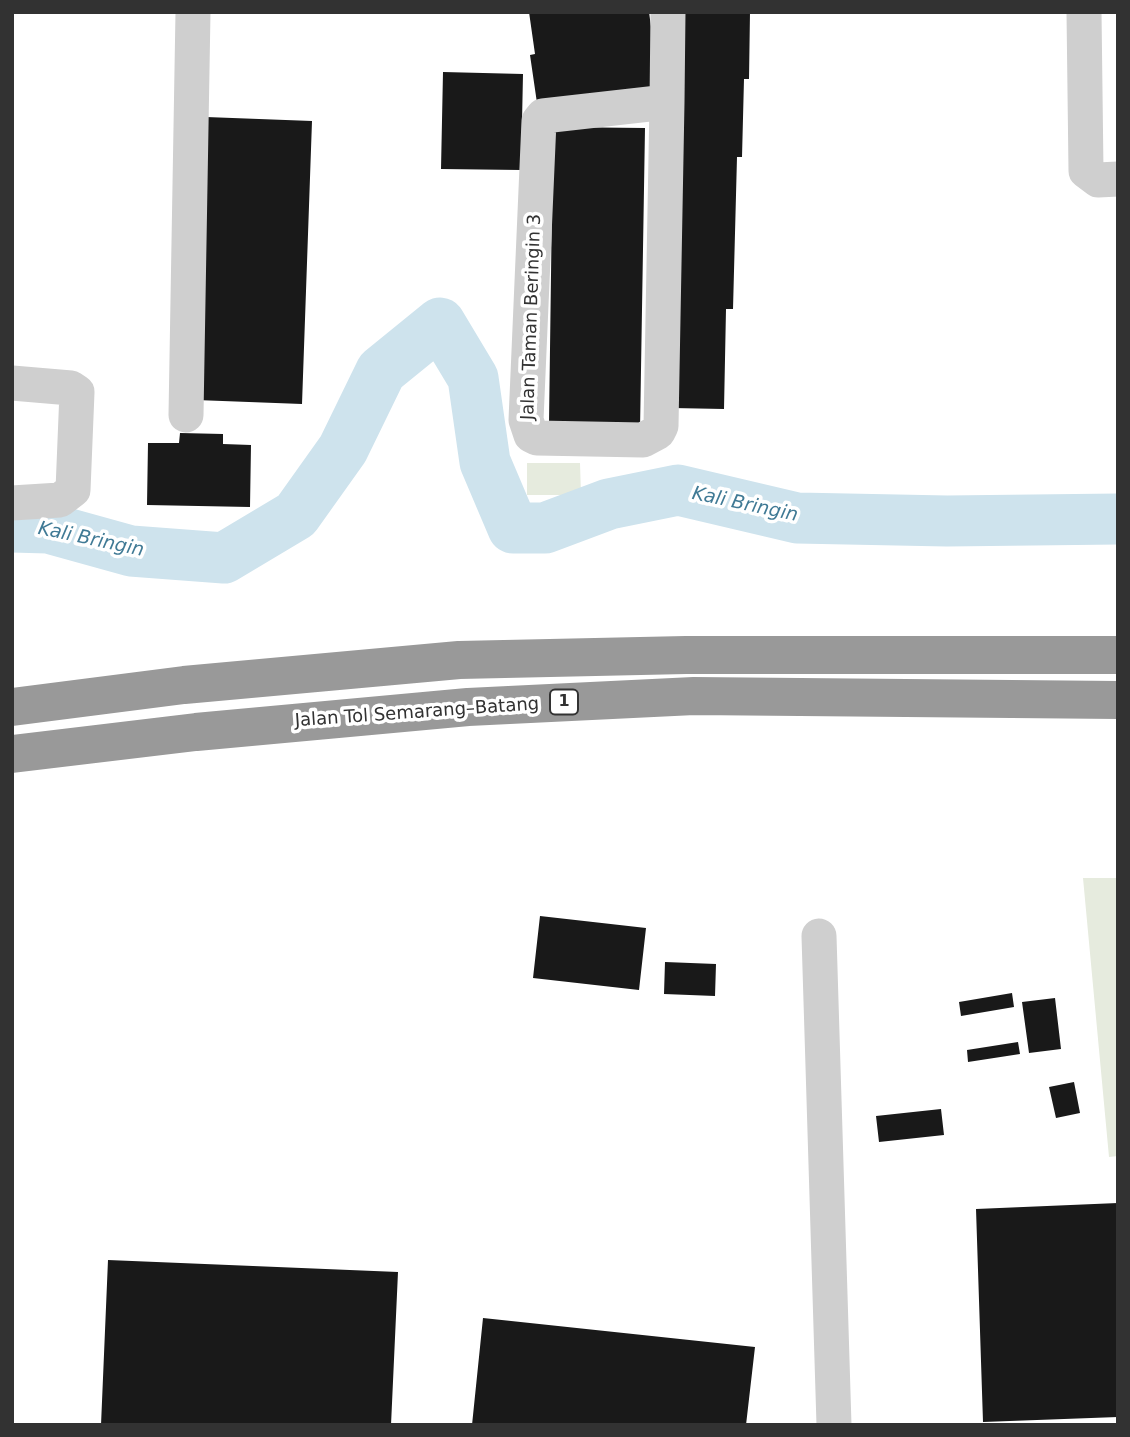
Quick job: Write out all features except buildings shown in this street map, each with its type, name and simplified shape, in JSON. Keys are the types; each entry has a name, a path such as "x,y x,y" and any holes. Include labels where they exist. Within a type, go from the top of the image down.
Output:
{"highway":[{"path":"12,706 184,685 459,660 700,655 1118,655"},
{"name":"Jalan Tol Semarang–Batang","path":"12,754 196,732 468,707 681,696 1118,700"}],"street":[{"path":"186,415 193,12"},
{"name":"Jalan Taman Beringin 3","path":"667,102 543,116 539,121 526,420 531,435 537,438 643,440 658,432 661,426 667,102 668,12"},
{"path":"1084,12 1086,171 1098,180 1118,179"},
{"path":"12,383 71,388 77,392 73,490 60,500 12,503"},
{"path":"819,936 834,1425"}],"shaded area":[{"path":"527,463 580,463 581,495 527,495"},
{"path":"1083,878 1118,878 1118,1156 1109,1157"}],"waterway":[{"name":"Kali Bringin","path":"12,527 48,528 131,551 224,558 296,515 343,449 381,371 440,323 473,378 485,462 513,528 545,528 609,504 678,490 797,518 947,521 1118,519"}]}
